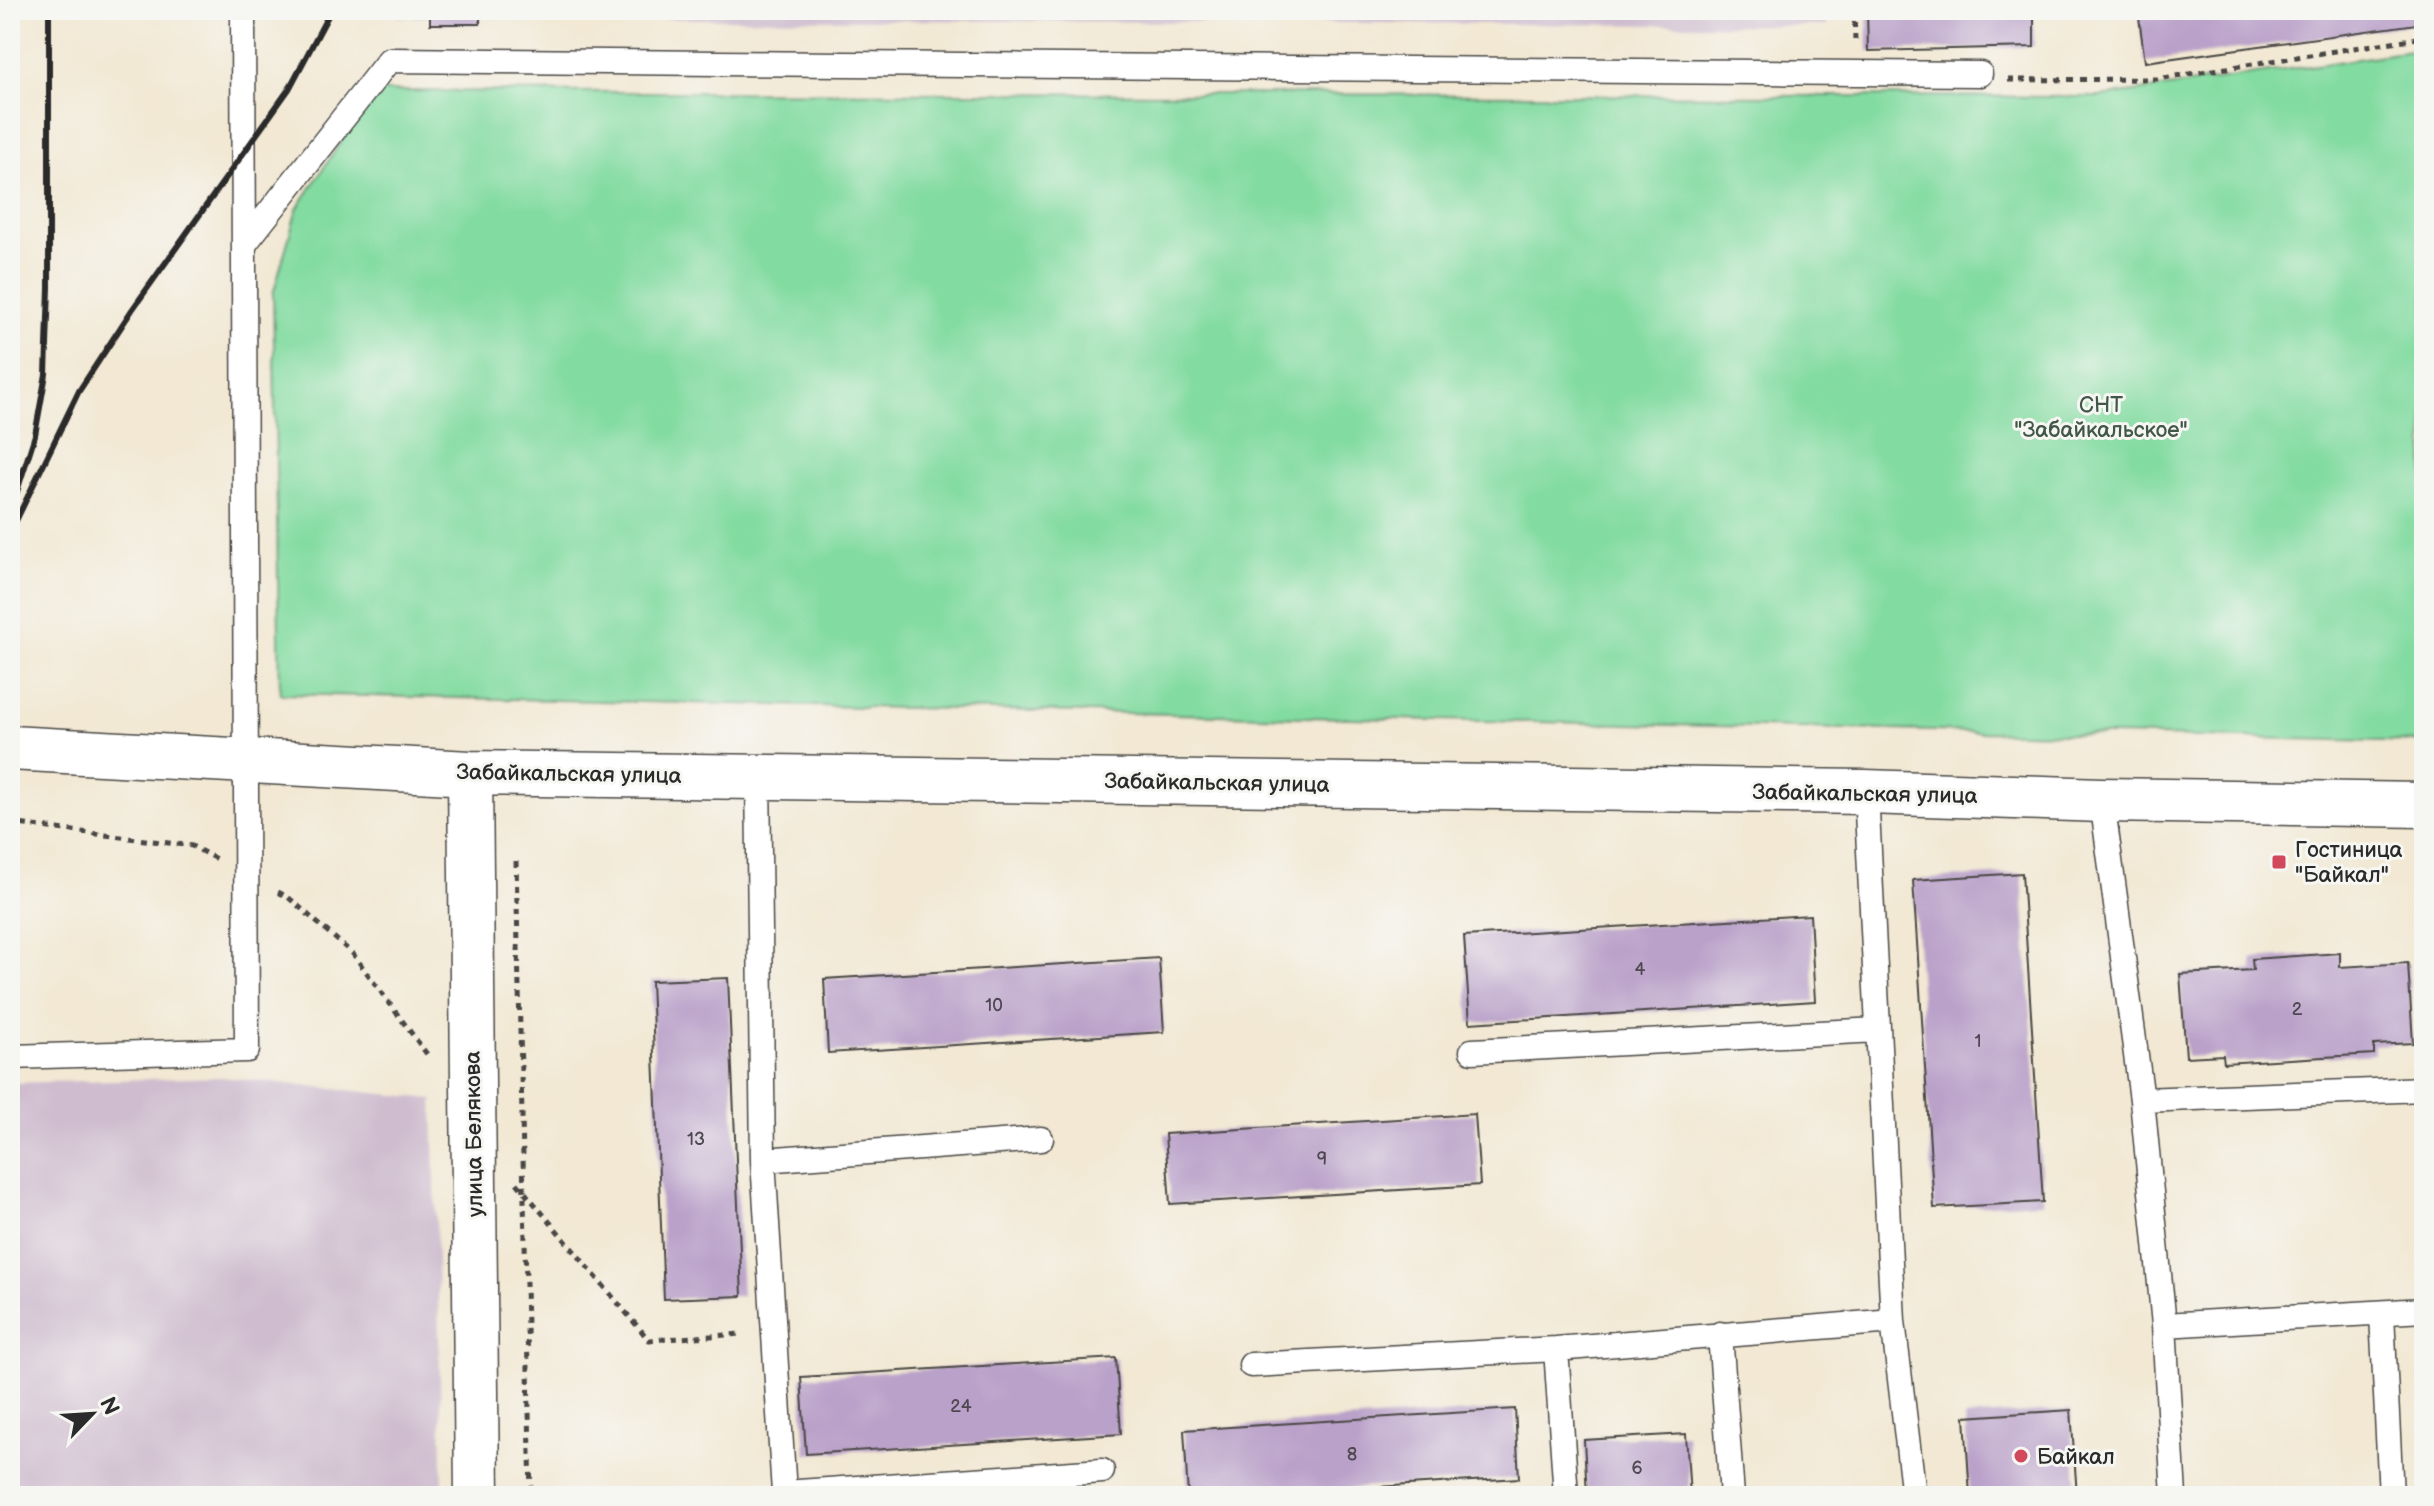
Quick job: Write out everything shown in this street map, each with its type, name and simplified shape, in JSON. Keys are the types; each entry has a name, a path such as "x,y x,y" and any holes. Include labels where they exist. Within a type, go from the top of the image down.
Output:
{"street":[{"name":"Забайкальская улица","path":"10,748 470,773 1866,792 2102,800 2424,805"},
{"name":"улица Белякова","path":"470,773 477,1496"}],"lane":[{"path":"10,1057 247,1050 243,10"},
{"path":"246,242 389,60 1980,74"},
{"path":"758,775 763,1160 784,1493 1102,1471"},
{"path":"1866,792 1893,1321 1914,1496"},
{"path":"2102,800 2142,1100 2164,1325 2174,1496"},
{"path":"1472,1051 1878,1030"},
{"path":"2142,1100 2424,1089"},
{"path":"763,1160 1041,1139"},
{"path":"2164,1325 2424,1310"},
{"path":"2382,1314 2391,1496"},
{"path":"1251,1365 1556,1349 1893,1321"},
{"path":"1720,1334 1732,1496"},
{"path":"1556,1349 1566,1496"}],"path":[{"path":"1980,74 2012,81 2157,79 2424,37"},
{"path":"10,823 192,846 288,897 353,954 436,1066"},
{"path":"471,836 516,837 531,1496"},
{"path":"516,1181 649,1340 774,1332"}],"shaded area":[{"path":"399,10 1827,10 1827,26 399,17"},
{"path":"10,52 22,52 10,132"},
{"path":"221,1077 433,1099 443,1496 10,1496 10,1083"}],"green space":[{"name":"СНТ \"Забайкальское\"","path":"2424,49 2424,742 280,694 273,294 297,209 374,91 2100,97"}],"building":[{"path":"430,10 480,10 480,24 430,24"},
{"path":"1867,10 2034,10 2034,47 1868,51"},
{"path":"2138,10 2424,10 2424,23 2145,62"},
{"path":"2022,873 2043,1202 1934,1208 1913,880"},
{"path":"1810,915 1815,1001 1470,1023 1464,936"},
{"path":"2340,953 2340,967 2408,963 2413,1043 2374,1045 2374,1054 2224,1063 2223,1055 2186,1057 2180,974 2253,970 2252,959"},
{"path":"1159,958 1164,1032 828,1053 824,979"},
{"path":"728,978 742,1296 664,1299 651,981"},
{"path":"1475,1114 1480,1185 1170,1204 1165,1134"},
{"path":"1116,1358 1121,1434 806,1454 801,1377"},
{"path":"1515,1409 1519,1478 1233,1496 1188,1496 1184,1430"},
{"name":"Байкал","path":"2071,1410 2077,1496 1970,1496 1965,1417"},
{"path":"1686,1434 1690,1496 1587,1496 1584,1440"}],"railway":[{"path":"10,513 35,435 46,374 49,10"},
{"path":"10,533 79,391 132,310 289,89 331,10"}],"place":[{"name":"Гостиница \"Байкал\"","path":"2279,862"},
{"name":"Байкал","path":"2021,1456"}]}
